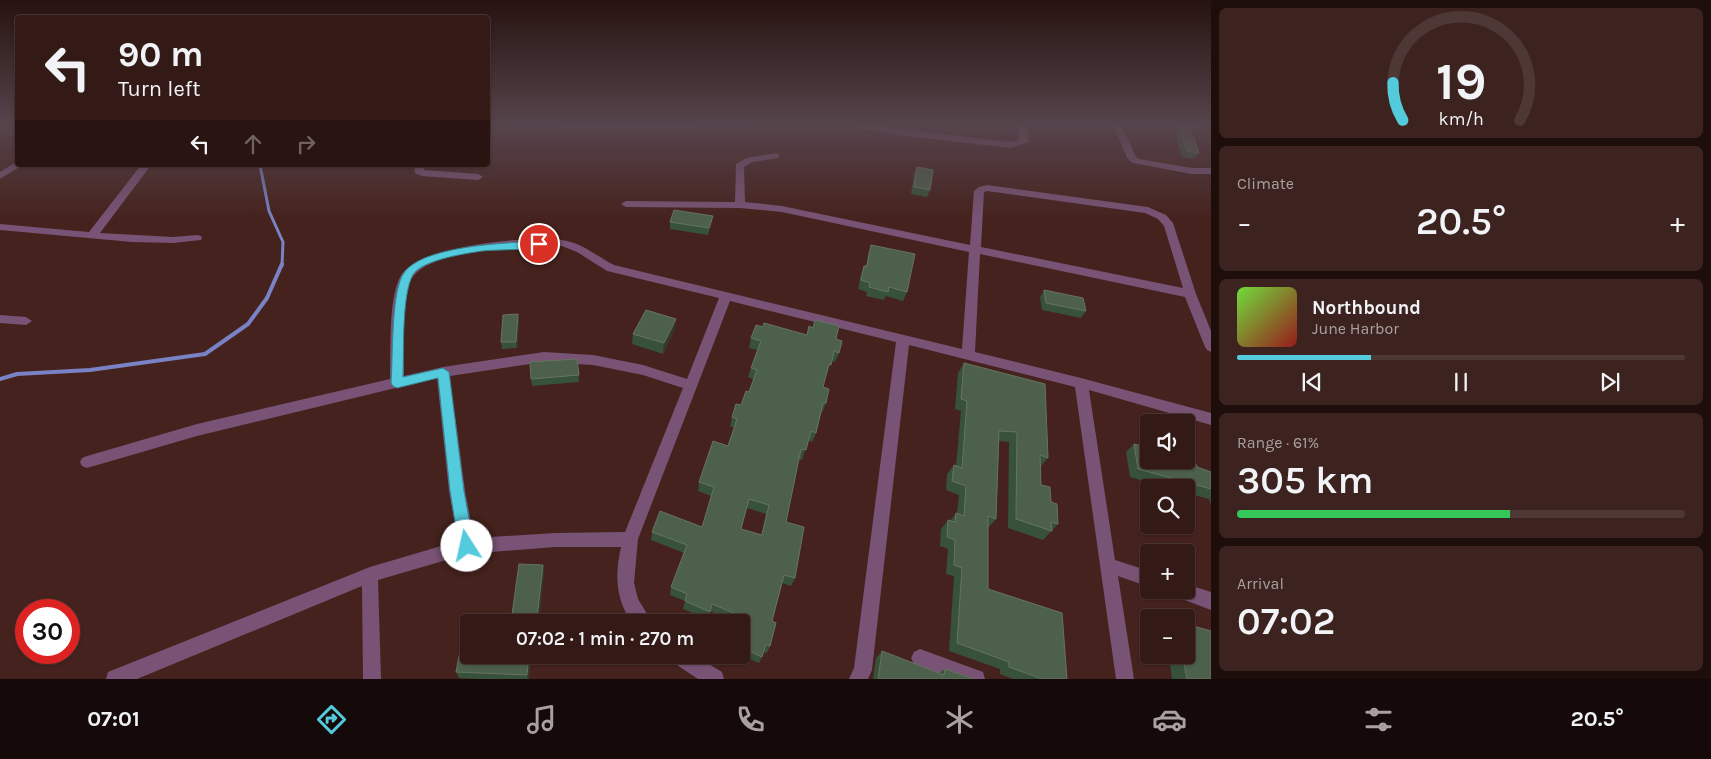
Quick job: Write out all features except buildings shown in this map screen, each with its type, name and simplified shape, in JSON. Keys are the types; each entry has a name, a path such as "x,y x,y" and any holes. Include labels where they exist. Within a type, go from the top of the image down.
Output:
{"street":[{"path":"740,205 739,166 750,160 776,156"},
{"path":"1131,156 1136,161 1183,170 1211,172"},
{"path":"0,176 15,166"},
{"path":"93,234 144,167"},
{"path":"419,167 418,171 422,173 478,177"},
{"path":"968,355 976,250 976,219 979,191 982,189 1148,210 1162,217 1169,225 1190,294 1211,347"},
{"path":"626,204 740,205 782,209 1190,294"},
{"path":"0,227 173,240 197,238"},
{"path":"397,383 401,293 407,276 413,268 424,262 454,252 502,246 571,244 595,261 611,268 1081,383 1211,419"},
{"path":"636,614 626,593 624,570 630,539 726,296"},
{"path":"0,319 26,321"},
{"path":"858,679 863,670 903,339"},
{"path":"87,462 197,430 443,372 544,356 593,360 644,370 690,385"},
{"path":"443,372 457,491 467,546"},
{"path":"1081,383 1125,679"},
{"path":"115,679 370,575 467,546 555,540 630,539"},
{"path":"1108,565 1140,576"},
{"path":"370,575 372,679"},
{"path":"1195,595 1211,601"},
{"path":"920,658 976,679"},
{"path":"691,664 715,679"}],"waterway":[{"path":"260,167 269,211 283,242 282,266"},
{"path":"0,379 17,374 90,370 205,354 248,324 267,298 282,264"}],"route":[{"path":"467,546 457,491 443,372 397,383 401,293 407,276 413,268 440,256 481,248 539,244"}]}
